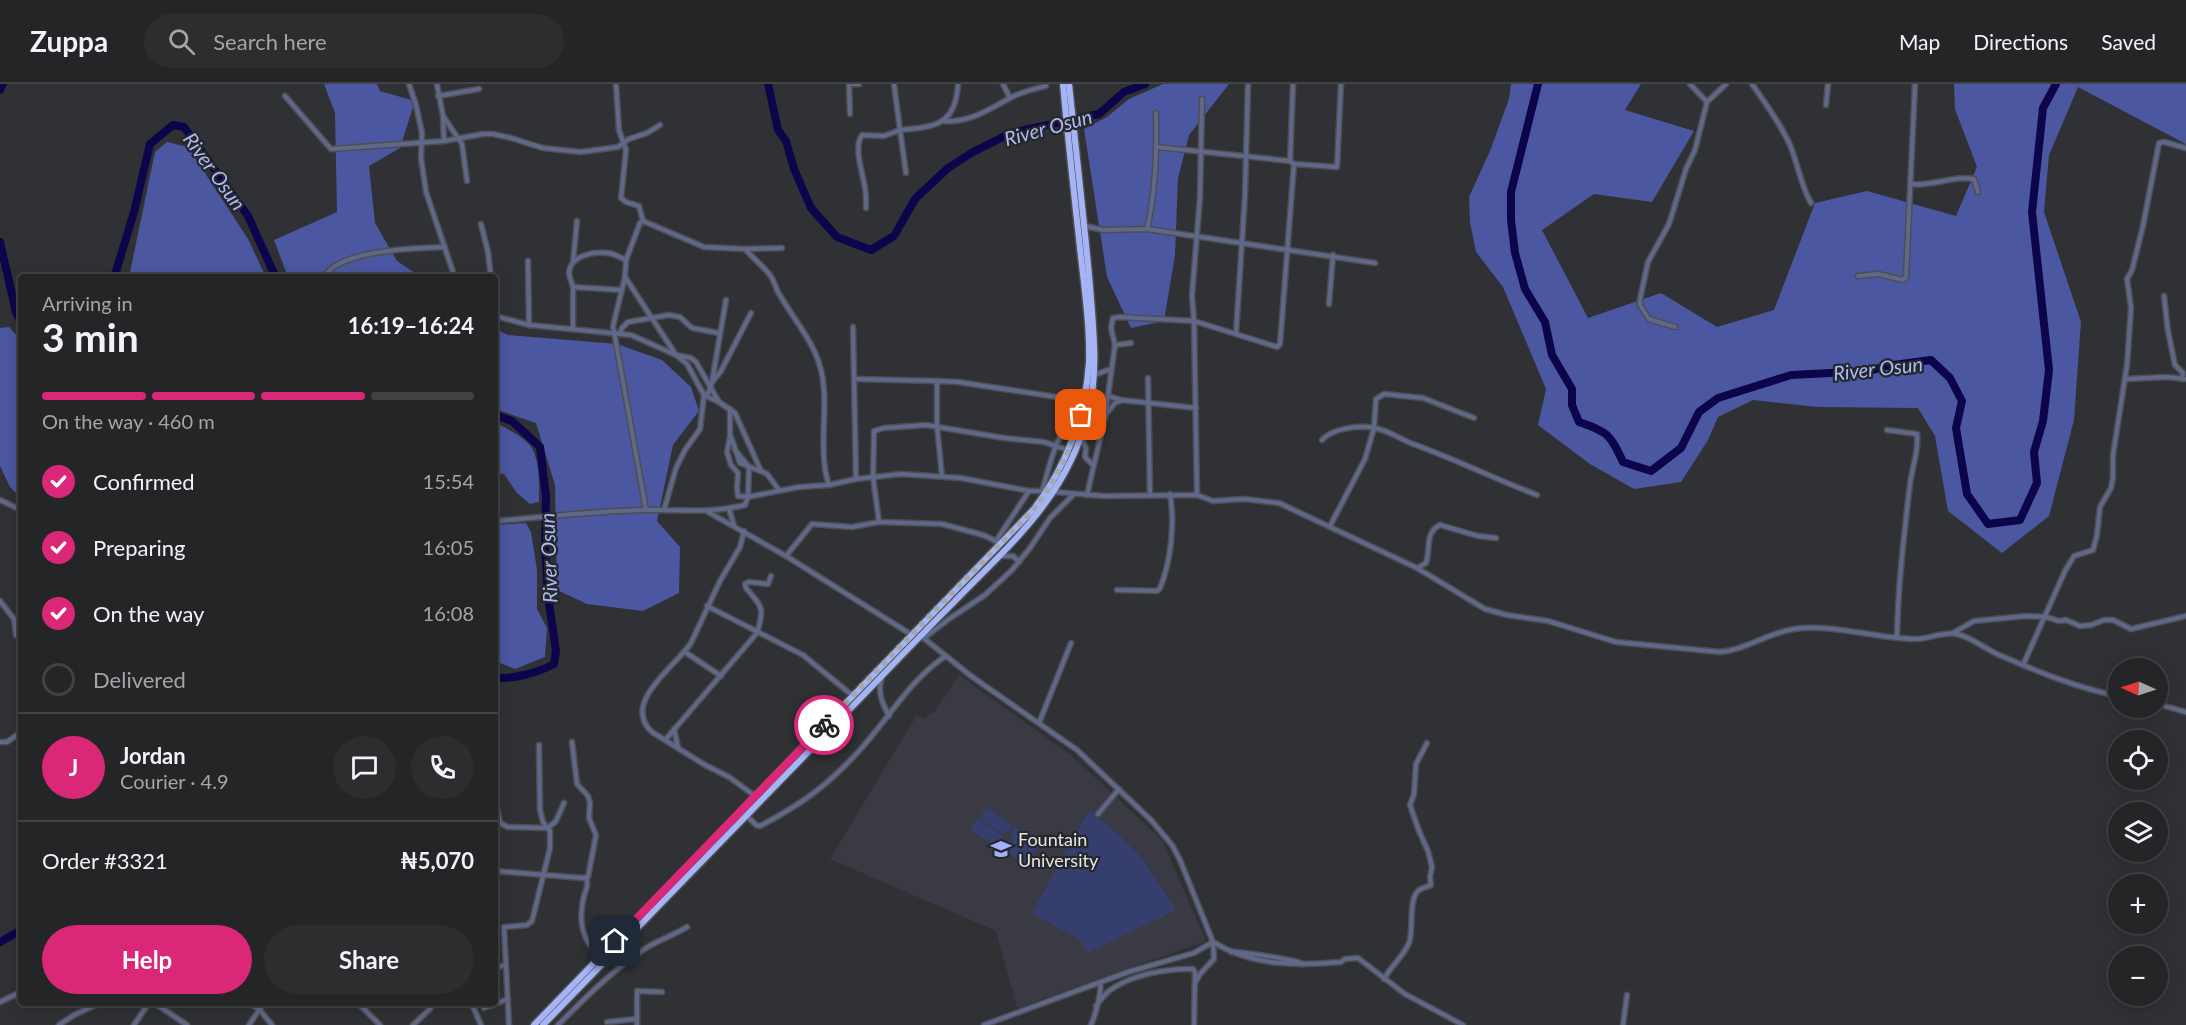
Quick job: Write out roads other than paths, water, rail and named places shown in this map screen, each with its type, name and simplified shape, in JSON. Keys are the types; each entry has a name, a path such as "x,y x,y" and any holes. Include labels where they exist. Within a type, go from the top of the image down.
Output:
{"highway":[{"path":"1063,84 1067,97 1074,159 1089,361 1084,402 1072,451"},
{"path":"1067,97 1069,84"},
{"path":"543,1025 1035,518 1048,491 1081,437 1089,410 1094,375 1095,347 1085,226 1074,159"},
{"path":"534,1025 912,635 998,542 1034,509 1048,491"}],"street":[{"path":"409,84 416,105 422,143 421,158 426,192 454,274"},
{"path":"437,84 443,116 444,141"},
{"path":"616,84 619,130 626,150 621,198 622,201 639,206 643,221 633,238 626,260 625,277 613,326 618,334 646,510"},
{"path":"850,114 849,85 859,84"},
{"path":"894,84 906,173"},
{"path":"944,121 954,110 958,84"},
{"path":"1003,84 1010,98"},
{"path":"1236,333 1248,84"},
{"path":"1087,495 1106,411 1115,345 1111,328 1113,318 1120,316 1194,321 1277,347 1280,344 1286,250 1293,190 1293,84"},
{"path":"1157,147 1337,167 1341,84"},
{"path":"1690,84 1707,102"},
{"path":"1675,327 1649,319 1640,305 1640,299 1648,262 1669,224 1686,169 1695,150 1707,102 1726,84"},
{"path":"1752,84 1779,123 1811,203"},
{"path":"1826,105 1828,84"},
{"path":"1858,276 1878,273 1903,280 1906,277 1915,84"},
{"path":"866,208 860,139 864,134 884,136 900,130 934,126 944,121 969,118 1000,106 1010,98 1046,86"},
{"path":"438,96 479,89"},
{"path":"285,96 331,149 444,141 483,134 502,135 543,148 581,152 612,148 660,125"},
{"path":"1197,495 1192,295 1202,151 1202,99"},
{"path":"1147,229 1152,206 1157,147 1156,114"},
{"path":"443,116 462,144 467,181"},
{"path":"2023,665 2065,571 2074,556 2092,550 2097,535 2100,507 2111,488 2113,455 2125,379 2131,308 2127,279 2132,270 2143,226 2159,143 2164,142 2186,148"},
{"path":"1911,184 1933,184 1967,178 1974,179 1978,192"},
{"path":"573,329 573,286 569,274 573,263 577,221"},
{"path":"643,221 704,247 782,248"},
{"path":"481,225 487,244 491,274"},
{"path":"1085,226 1103,230 1147,229 1375,263"},
{"path":"327,274 337,265 364,256 404,249 445,247"},
{"path":"745,249 771,276 818,356 824,389 824,437 829,485"},
{"path":"573,263 587,254 600,253 611,253 626,260"},
{"path":"1329,304 1333,255"},
{"path":"528,261 529,325"},
{"path":"625,277 676,356 693,359 718,402"},
{"path":"573,286 622,290"},
{"path":"2125,379 2167,377 2184,379 2175,365 2164,296"},
{"path":"704,395 709,392 712,382 726,300"},
{"path":"712,382 721,371 751,313"},
{"path":"618,334 628,322 674,315 680,317 692,328 719,333"},
{"path":"498,317 529,325 618,334 642,339 676,356 687,364 704,395 735,413 761,471"},
{"path":"564,328 572,319"},
{"path":"853,327 856,479"},
{"path":"1115,345 1131,343"},
{"path":"1094,375 1112,369"},
{"path":"699,386 702,375"},
{"path":"1148,378 1150,495"},
{"path":"854,380 937,381 1084,402"},
{"path":"937,381 937,426 942,476"},
{"path":"1330,526 1365,459 1374,428 1377,399 1384,394 1423,398 1474,418"},
{"path":"664,510 676,468 700,429 704,395"},
{"path":"1108,396 1121,400 1196,408"},
{"path":"1104,417 1114,403 1121,400"},
{"path":"730,409 730,436 727,452 731,465 738,473"},
{"path":"1089,410 1106,411"},
{"path":"1048,491 1057,446 1067,424 1081,415"},
{"path":"879,522 873,477 873,434 876,429 914,425 937,426 1057,446 1085,457 1094,465"},
{"path":"1322,440 1333,432 1359,427 1374,428 1394,434 1411,444 1428,448 1490,477 1537,495"},
{"path":"1084,428 1101,431"},
{"path":"1887,430 1917,434 1918,443 1910,482 1899,584 1897,636"},
{"path":"730,436 740,463 736,488 738,496 748,497 779,490 901,474 942,476 1029,491 1074,495 1197,495 1213,501 1253,500 1279,503 1417,568 1485,609 1548,621 1606,639 1633,644 1720,652 1736,651 1766,637 1796,629 1833,628 1916,639 1953,633 1974,621 2026,616 2066,620 2080,626 2113,620 2131,629 2186,616"},
{"path":"1081,437 1085,457"},
{"path":"498,521 571,513 646,510 708,512 747,504 749,467 735,450"},
{"path":"740,463 767,474 779,490"},
{"path":"786,556 812,524 852,527 879,522 942,524 998,542 1029,491"},
{"path":"1117,590 1157,591 1160,588 1169,555 1172,512 1170,494"},
{"path":"1074,495 1050,518 1019,562 985,595 922,637 1077,750 1151,820 1172,845 1213,942 1214,959 1195,983"},
{"path":"0,500 18,509"},
{"path":"729,509 734,525"},
{"path":"708,512 786,556 912,635"},
{"path":"1417,568 1426,563 1431,531 1440,525 1478,536 1496,538"},
{"path":"744,531 740,548 707,606 697,632 685,652 654,685 643,708 646,726 705,765 729,777 755,796"},
{"path":"1000,556 1013,556 1019,562"},
{"path":"666,739 756,633 762,617 760,608 756,598 745,584 749,582 768,584 771,576"},
{"path":"0,601 14,619 16,635"},
{"path":"707,606 803,655 852,696"},
{"path":"1953,633 2023,665 2082,687 2108,694"},
{"path":"1039,723 1071,643"},
{"path":"685,652 721,676"},
{"path":"747,816 760,826 812,796 826,785 859,752 915,683 946,656"},
{"path":"883,675 879,690 880,699 889,716"},
{"path":"2168,707 2186,712"},
{"path":"674,729 678,747"},
{"path":"0,742 7,742 18,734"},
{"path":"572,742 577,784 588,796 589,818 596,835 586,878 588,885 580,914 581,929 589,944 600,957"},
{"path":"1384,979 1404,953 1410,940 1416,893 1431,885 1432,867 1428,851 1410,805 1414,794 1416,764 1427,742"},
{"path":"509,1025 504,927 527,925 532,921 550,848 551,834 543,822 540,810 539,745"},
{"path":"1098,814 1119,789"},
{"path":"498,819 503,826 548,828 556,821 564,803"},
{"path":"498,871 586,878"},
{"path":"558,1025 583,998 646,948 687,927"},
{"path":"1213,942 1231,952 1240,951 1271,958 1295,960 1303,965 1341,962 1352,957 1363,961 1406,994 1462,1025"},
{"path":"984,1025 1128,972 1194,953 1213,942"},
{"path":"498,966 506,965"},
{"path":"1096,1006 1109,991 1152,973 1193,969 1194,1025"},
{"path":"1091,1025 1101,992 1100,984"},
{"path":"637,1025 637,991 662,992"},
{"path":"0,1002 18,993"},
{"path":"1623,1025 1627,995"},
{"path":"498,1003 508,999"},
{"path":"59,1025 88,1006"},
{"path":"134,1025 147,1006"},
{"path":"159,1006 187,1025"},
{"path":"254,1006 273,1025"},
{"path":"249,1025 261,1006"},
{"path":"361,1006 380,1025"},
{"path":"412,1025 431,1006"},
{"path":"473,1006 481,1025"},
{"path":"484,1008 489,1006"},
{"path":"607,1022 636,1018"}],"waterway":[{"name":"River Osun","path":"0,90 3,84"},
{"name":"River Osun","path":"768,84 778,130 786,141 794,169 811,208 837,237 871,250 894,236 915,199 948,168 973,152 1011,133 1099,114 1124,92 1145,84"},
{"name":"River Osun","path":"1538,84 1511,192 1511,220 1515,253 1525,289 1545,322 1552,355 1572,389 1572,405 1579,422 1607,435 1623,462 1651,471 1681,448 1699,412 1718,398 1791,375 1870,371 1886,366 1931,360 1950,378 1962,401 1956,428 1967,494 1988,524 2020,520 2037,483 2034,452 2043,421 2049,370 2032,212 2043,108 2056,84"},
{"name":"River Osun","path":"115,274 134,212 150,144 173,125 184,127 248,216 274,274"},
{"name":"River Osun","path":"0,242 18,316"},
{"name":"River Osun","path":"498,416 512,421 540,447 546,496 545,547 548,596 556,651 554,664 533,673 498,678"},
{"name":"River Osun","path":"0,942 18,932"}],"place":[{"name":"Fountain University","path":"1001,849"}]}
